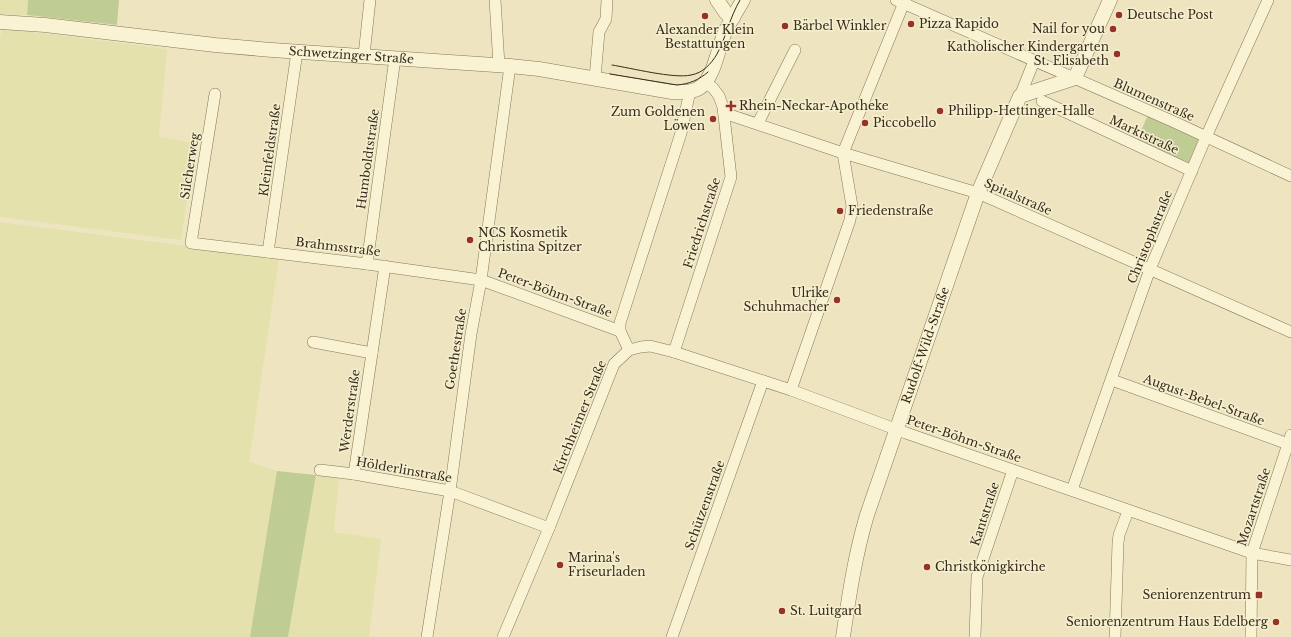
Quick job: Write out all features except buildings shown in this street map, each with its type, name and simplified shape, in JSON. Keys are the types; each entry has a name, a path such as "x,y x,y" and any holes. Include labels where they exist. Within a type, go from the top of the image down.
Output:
{"street":[{"path":"364,55 370,0"},
{"name":"Goethestraße","path":"427,637 450,490 471,334 481,280 505,65 495,0"},
{"path":"594,78 599,32 606,19 607,0"},
{"path":"718,0 726,13 733,18"},
{"path":"629,350 620,331 620,322 681,133 699,87 713,66 725,32 743,0"},
{"path":"1020,96 1075,78 1110,0"},
{"name":"Christophstraße","path":"1072,490 1150,269 1206,137 1268,0"},
{"path":"791,390 850,220 852,206 843,153 902,1"},
{"name":"Blumenstraße","path":"902,1 1291,176"},
{"name":"Schwetzinger Straße","path":"0,22 45,25 215,45 297,52 505,65 594,78 672,92 699,87"},
{"path":"758,123 795,50"},
{"name":"Kleinfeldstraße","path":"268,252 297,52"},
{"name":"Humboldtstraße","path":"367,264 395,58"},
{"name":"Rudolf-Wild-Straße","path":"843,637 852,575 859,542 867,515 978,193 1034,61"},
{"name":"Friedrichstraße","path":"674,352 731,177 724,113 719,96 713,88 699,87"},
{"name":"Silcherweg","path":"191,243 215,94"},
{"name":"Marktstraße","path":"1042,101 1192,171"},
{"name":"Spitalstraße","path":"724,113 758,123 843,153 978,193 1291,332"},
{"name":"Brahmsstraße","path":"191,243 385,266 481,280"},
{"name":"Werderstraße","path":"354,474 385,266"},
{"name":"Peter-Böhm-Straße","path":"481,280 620,331"},
{"path":"313,342 372,353"},
{"name":"Peter-Böhm-Straße","path":"629,350 650,346 674,352 791,390 1128,511 1252,553 1291,560"},
{"name":"Kirchheimer Straße","path":"503,637 549,528 614,364 629,350"},
{"name":"August-Bebel-Straße","path":"1112,380 1290,440"},
{"name":"Schützenstraße","path":"672,637 763,381"},
{"name":"Mozartstraße","path":"1251,637 1252,553 1290,440"},
{"name":"Hölderlinstraße","path":"320,470 354,474 450,490 549,528"},
{"name":"Kantstraße","path":"975,637 977,577 1013,470"},
{"path":"1115,637 1118,543 1119,534 1128,511"}],"shaded area":[{"path":"0,0 28,0 27,15 0,14"},
{"path":"2,28 167,49 159,137 195,143 181,240 0,217 0,39"},
{"path":"0,222 279,258 249,462 277,471 250,637 0,637"},
{"path":"316,475 339,478 334,532 381,539 369,637 288,637"}],"green space":[{"path":"28,0 119,0 117,25 27,15"},
{"path":"1148,115 1200,138 1190,163 1137,140"},
{"path":"277,471 316,475 288,637 250,637"}],"tram line":[{"path":"612,65 674,76 691,75 703,70 709,65 717,54 733,13 740,0"},
{"path":"610,74 677,85 694,81 708,72"}],"place":[{"name":"Deutsche Post","path":"1119,15"},
{"name":"Alexander Klein Bestattungen","path":"705,16"},
{"name":"Pizza Rapido","path":"911,24"},
{"name":"Bärbel Winkler","path":"785,26"},
{"name":"Nail for you","path":"1113,29"},
{"name":"Katholischer Kindergarten St. Elisabeth","path":"1117,54"},
{"name":"Rhein-Neckar-Apotheke","path":"731,106"},
{"name":"Philipp-Hettinger-Halle","path":"940,111"},
{"name":"Zum Goldenen Löwen","path":"713,119"},
{"name":"Piccobello","path":"865,123"},
{"name":"Friedenstraße","path":"840,211"},
{"name":"NCS Kosmetik Christina Spitzer","path":"470,240"},
{"name":"Ulrike Schuhmacher","path":"837,300"},
{"name":"Marina's Friseurladen","path":"560,565"},
{"name":"Christkönigkirche","path":"927,567"},
{"name":"Seniorenzentrum","path":"1259,595"},
{"name":"St. Luitgard","path":"782,611"},
{"name":"Seniorenzentrum Haus Edelberg","path":"1276,622"}]}
